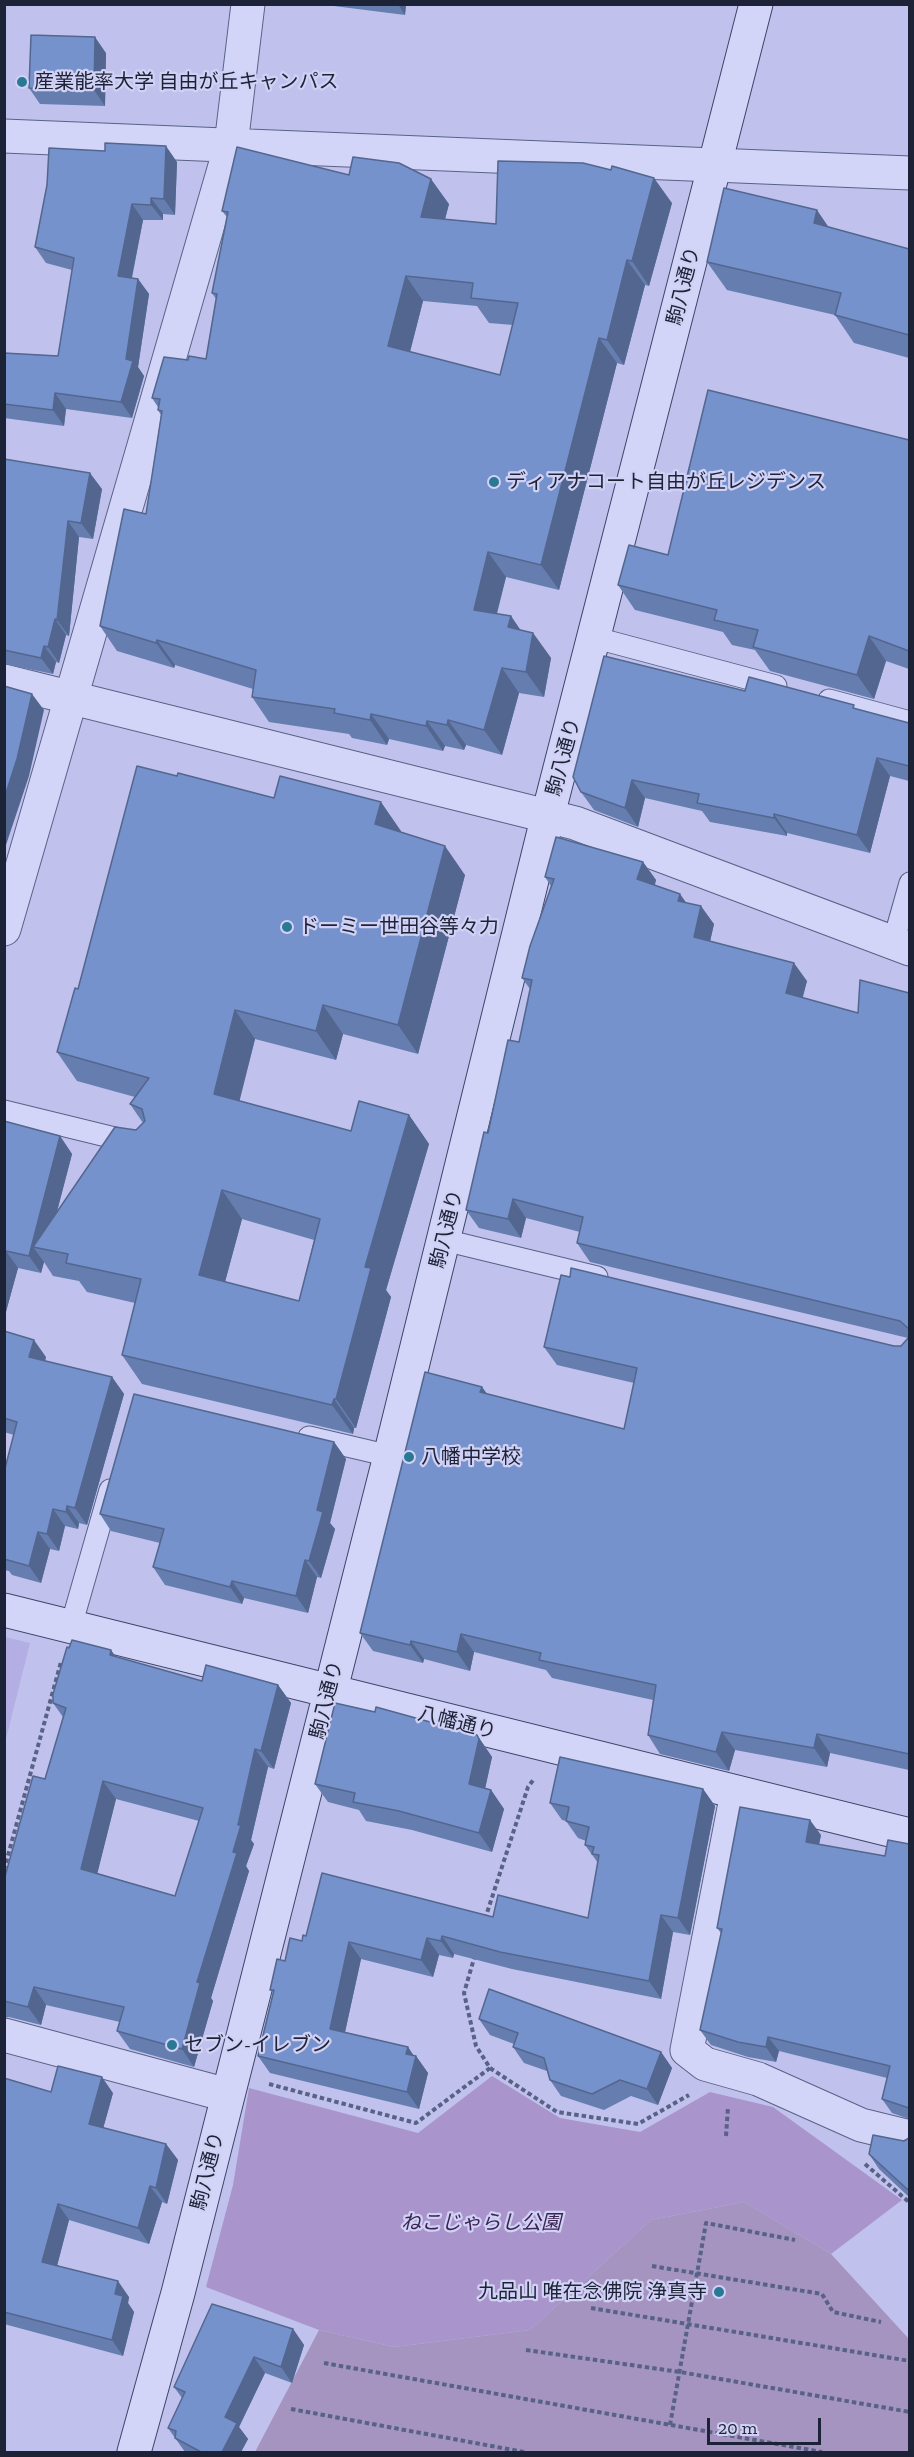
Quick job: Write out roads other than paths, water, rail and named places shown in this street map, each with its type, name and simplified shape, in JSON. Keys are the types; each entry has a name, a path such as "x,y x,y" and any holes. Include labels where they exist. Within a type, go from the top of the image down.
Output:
{"street":[{"path":"4,929 231,145 248,4"},
{"name":"駒八通り","path":"141,2448 548,816 596,638 756,4"},
{"path":"4,136 909,173"},
{"path":"4,681 548,816 592,829 901,946"},
{"name":"八幡通り","path":"4,1610 909,1835"},
{"path":"737,1793 687,2050 705,2064 758,2079 861,2125 909,2138"},
{"path":"4,2035 230,2085"}],"lane":[{"path":"596,638 909,722"},
{"path":"901,946 909,883"},
{"path":"4,1112 153,1147"},
{"path":"444,1240 618,1282"},
{"path":"288,1432 390,1456"},
{"path":"71,1626 117,1465"}],"place":[{"name":"産業能率大学 自由が丘キャンパス","path":"22,82"},
{"name":"ディアナコート自由が丘レジデンス","path":"494,482"},
{"name":"ドーミー世田谷等々力","path":"287,927"},
{"name":"八幡中学校","path":"409,1457"},
{"name":"セブン-イレブン","path":"172,2045"},
{"name":"九品山 唯在念佛院 浄真寺","path":"719,2292"}],"park label":[{"name":"ねこじゃらし公園","path":"481,2223"}]}
